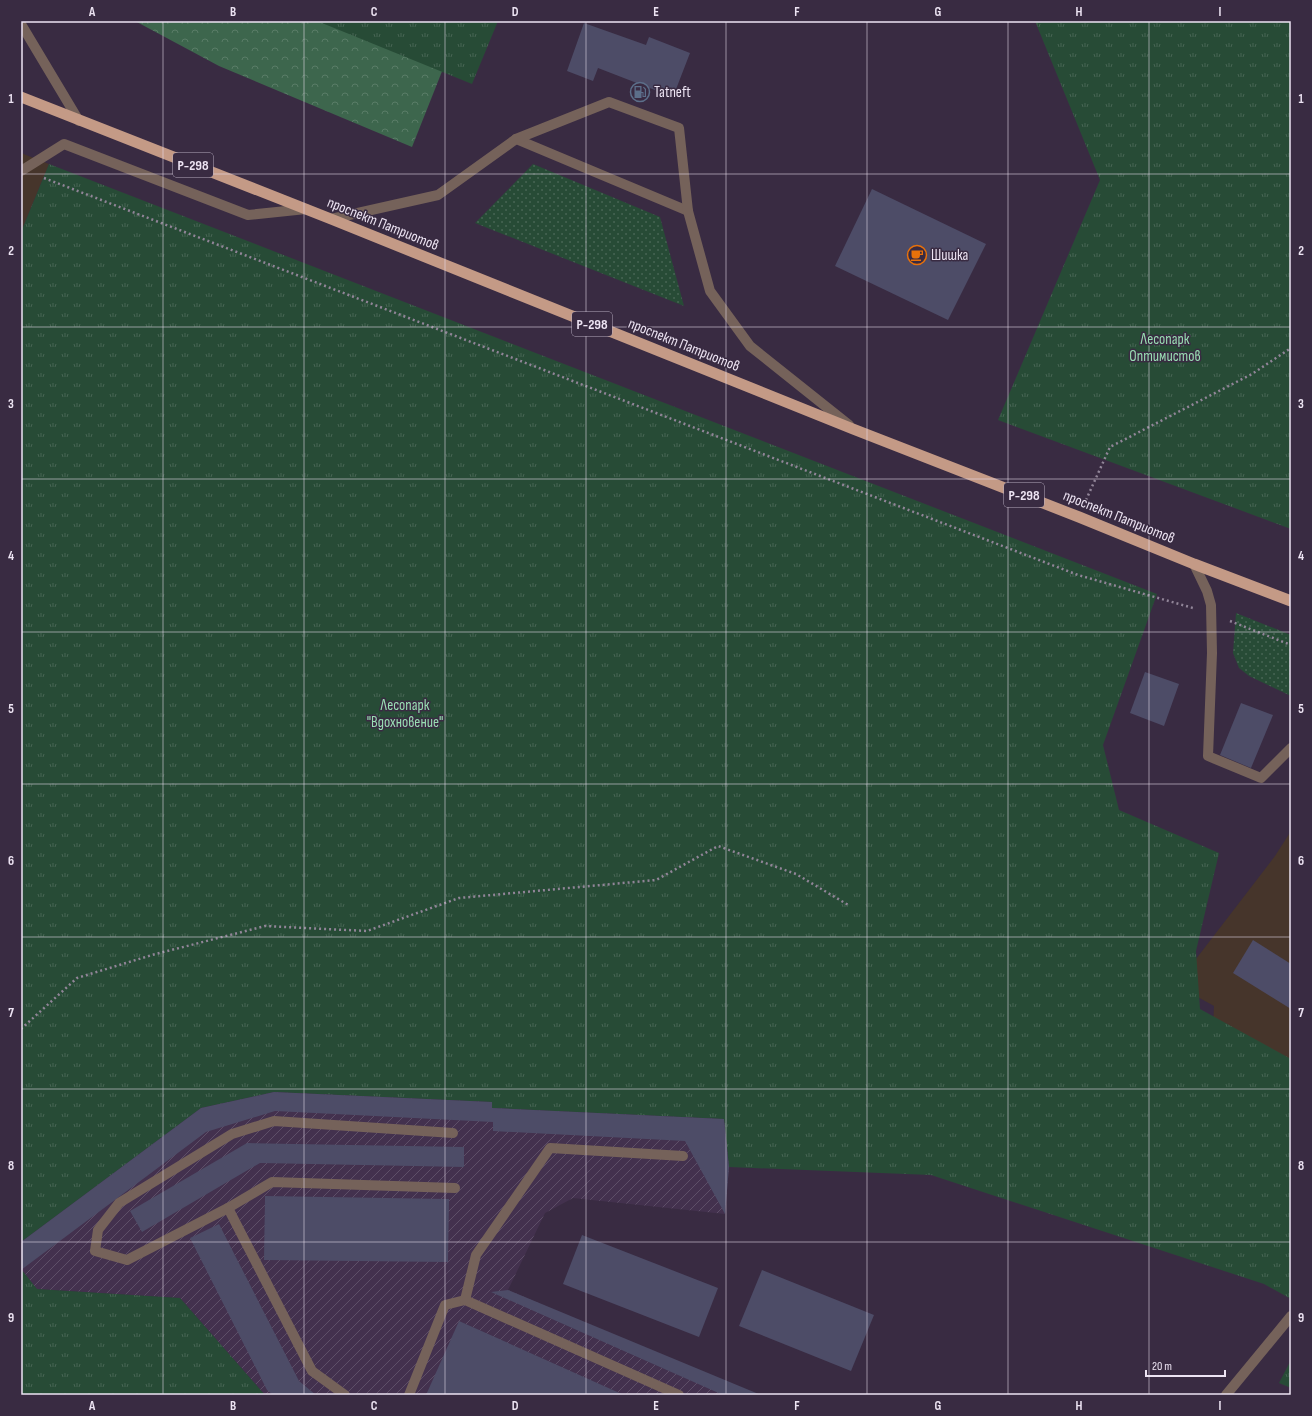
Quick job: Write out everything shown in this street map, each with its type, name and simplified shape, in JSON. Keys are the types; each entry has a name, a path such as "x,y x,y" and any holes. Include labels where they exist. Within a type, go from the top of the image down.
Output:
{"highway":[{"name":"проспект Патриотов","path":"21,97 306,209 853,429 1291,601"}],"street":[{"path":"21,24 80,121"},
{"path":"331,219 438,195 516,139 609,102 679,128 688,211 710,291 750,346 853,429"},
{"path":"516,139 688,211"},
{"path":"21,171 64,144 248,215 306,209"},
{"path":"1194,564 1207,591 1211,605 1208,756 1261,778 1291,748"},
{"path":"453,1133 274,1121 232,1134 119,1204 98,1230 96,1251 127,1260 228,1208 272,1182 455,1188"},
{"path":"465,1300 476,1255 550,1148 683,1156"},
{"path":"228,1208 312,1371 346,1395"},
{"path":"409,1395 445,1305 465,1300 679,1395"},
{"path":"1226,1395 1291,1316"}],"path":[{"path":"43,178 1070,572 1211,614 1291,645"},
{"path":"1079,517 1110,447 1252,374 1291,348"},
{"path":"21,1029 77,978 160,953 265,926 368,931 459,898 656,880 718,846 796,874 850,906"}],"shaded area":[{"path":"21,153 49,164 21,232"},
{"path":"1291,831 1291,1075 1213,1028 1214,1006 1176,985 1275,856"},
{"path":"274,1092 492,1102 492,1108 724,1119 729,1167 725,1214 573,1198 545,1213 508,1290 751,1395 265,1395 180,1298 36,1289 21,1269 201,1108"}],"green space":[{"path":"135,21 462,21 412,147 219,66"},
{"path":"317,21 498,21 472,84"},
{"name":"Лесопарк Оптимистов","path":"1035,21 1291,21 1291,529 998,420 1100,180"},
{"name":"Лесопарк \"Вдохновение\"","path":"49,164 1157,594 1103,745 1119,810 1219,853 1196,951 1200,1009 1291,1059 1291,1299 1264,1284 931,1175 729,1167 724,1119 492,1108 492,1102 274,1092 201,1108 21,1242 21,232"},
{"path":"533,164 660,217 684,306 475,223"},
{"path":"1236,613 1291,635 1291,696 1249,676 1239,668 1233,653"},
{"path":"21,1269 37,1289 180,1298 265,1395 21,1395"},
{"path":"1291,1360 1291,1388 1279,1383"}],"building":[{"path":"584,23 646,45 649,37 690,53 673,97 598,68 593,81 567,71"},
{"path":"872,189 986,244 948,320 835,266"},
{"path":"1145,672 1179,684 1164,726 1130,713"},
{"path":"1241,703 1273,715 1251,768 1220,755"},
{"path":"1253,940 1291,964 1291,1009 1233,973"},
{"path":"274,1092 492,1102 492,1108 724,1119 729,1167 725,1214 685,1141 493,1131 493,1122 275,1111 206,1132 21,1270 21,1242 201,1108"},
{"path":"247,1143 464,1147 464,1167 260,1163 142,1232 130,1211"},
{"path":"265,1196 449,1199 448,1262 264,1260"},
{"path":"219,1224 299,1381 316,1395 273,1395 267,1390 190,1238"},
{"path":"582,1235 718,1288 699,1337 563,1284"},
{"path":"762,1270 874,1315 851,1371 739,1326"},
{"path":"508,1290 761,1395 723,1395 491,1292"},
{"path":"459,1321 624,1395 426,1395"}],"place":[{"name":"Tatneft","path":"640,92"},
{"name":"Шишка","path":"917,255"}]}
